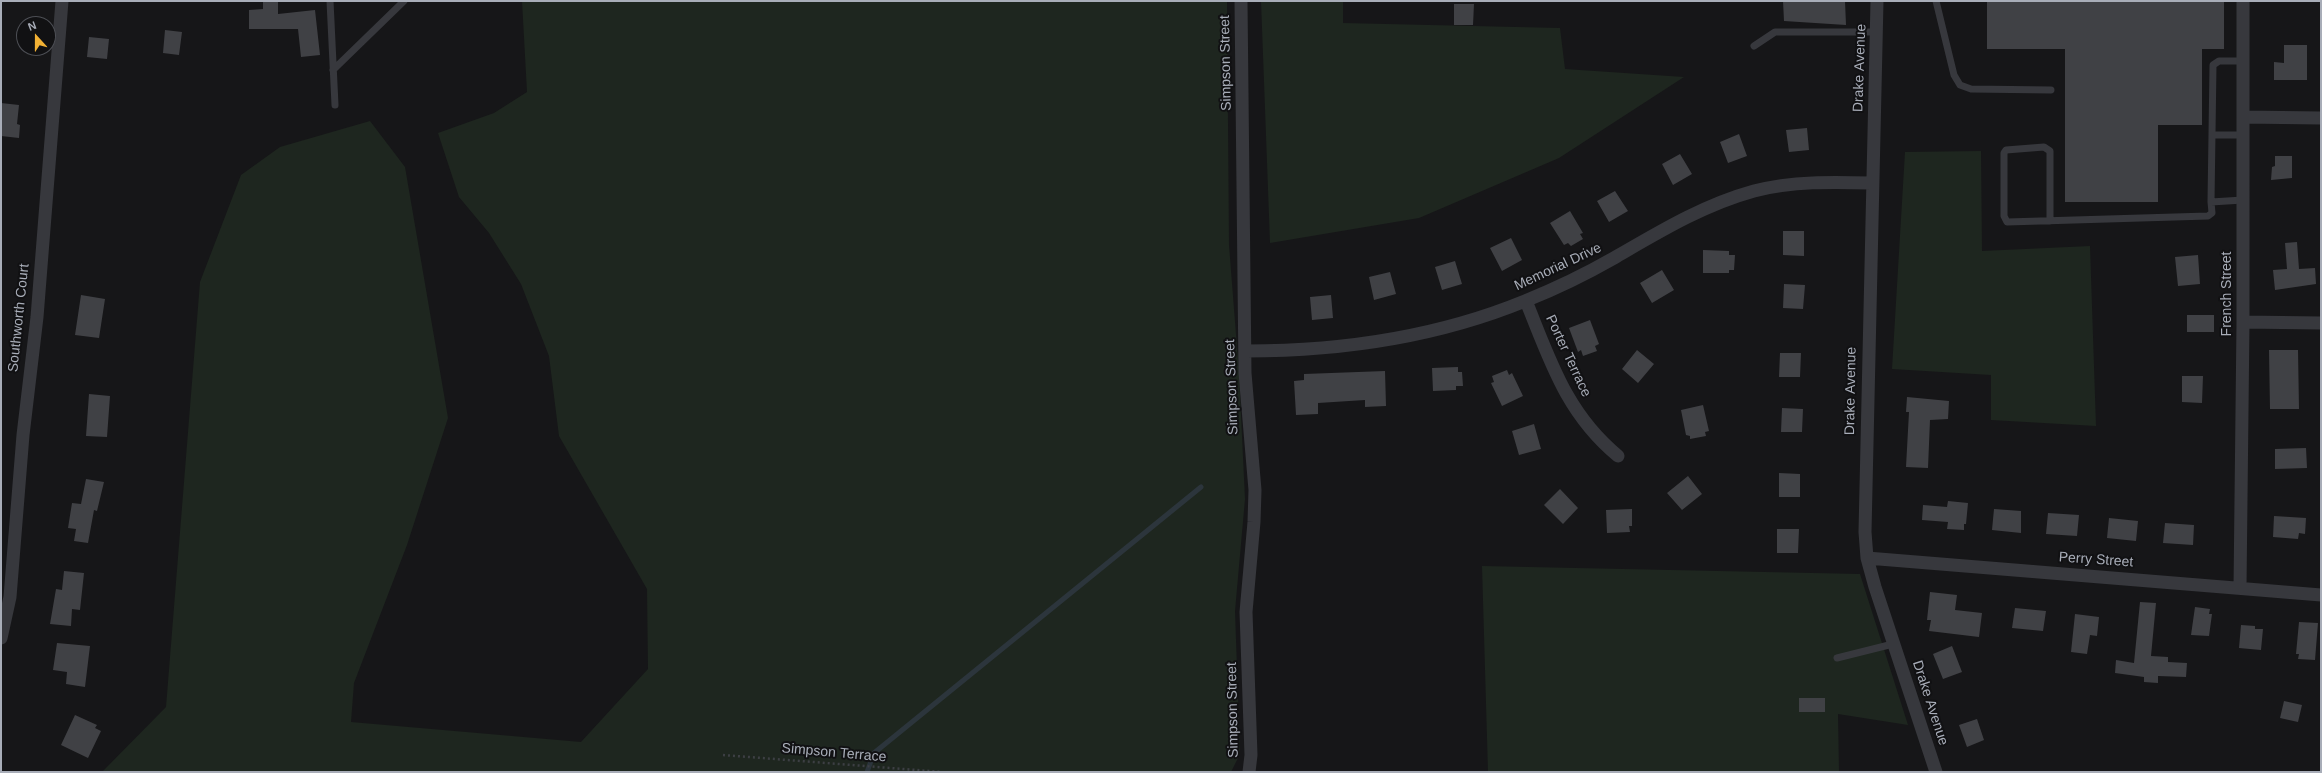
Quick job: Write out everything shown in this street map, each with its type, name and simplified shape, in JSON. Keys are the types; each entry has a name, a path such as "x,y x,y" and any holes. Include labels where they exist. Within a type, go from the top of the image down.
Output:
{"street":[{"name":"Southworth Court","path":"1,638 10,597 23,435 37,317 51,118 62,1"},
{"name":"Simpson Street","path":"1242,1 1246,380 1254,490 1254,522 1246,612 1251,755 1249,772"},
{"name":"Drake Avenue","path":"1877,1 1864,512 1867,558 1893,644 1936,772"},
{"name":"French Street","path":"2240,588 2244,322 2243,1"},
{"path":"2243,118 2321,118"},
{"name":"Memorial Drive","path":"1246,351 1345,346 1397,338 1458,323 1526,300 1613,259 1690,215 1735,197 1760,190 1804,184 1872,183"},
{"name":"Porter Terrace","path":"1526,300 1570,402 1587,426 1618,456"},
{"path":"2244,322 2321,323"},
{"name":"Perry Street","path":"1867,558 2321,595"}],"lane":[{"path":"330,1 335,105"},
{"path":"333,70 404,1"},
{"path":"1936,1 1954,75 1960,85 1971,89 2051,90"},
{"path":"1754,46 1774,32 1877,32"},
{"path":"2050,221 2049,149 2044,147 2006,150 2004,153 2005,221 2050,221 2208,216 2212,213 2213,64 2219,61 2244,61"},
{"path":"2212,134 2243,135"},
{"path":"2212,202 2243,200"},
{"path":"1837,658 1893,644"}],"path":[{"name":"Simpson Terrace","path":"723,754 942,772"}],"shaded area":[{"path":"522,1 1227,1 1229,245 1239,373 1245,499 1235,611 1240,754 1231,772 102,772 166,707 200,282 241,175 280,147 370,121 405,167 448,418 407,545 354,683 351,722 581,742 648,669 647,589 559,436 549,356 521,284 489,233 459,197 438,133 494,113 527,92"},
{"path":"1261,1 1343,1 1343,23 1560,28 1565,69 1684,77 1559,158 1419,218 1270,243"},
{"path":"1981,151 1982,251 2090,246 2096,426 1991,420 1991,375 1892,369 1905,152"},
{"path":"1482,566 1860,574 1908,725 1838,714 1839,772 1488,772"}],"building":[{"path":"263,1 278,1 278,14 315,10 320,55 301,57 298,29 249,29 249,10 263,9"},
{"path":"1783,1 1845,1 1846,25 1784,21"},
{"path":"1987,1 2224,1 2224,49 2202,49 2202,125 2158,125 2158,202 2065,202 2065,49 1987,49"},
{"path":"1454,4 1474,4 1473,25 1454,25"},
{"path":"165,30 182,32 179,55 163,53"},
{"path":"89,37 109,39 107,59 87,57"},
{"path":"2284,45 2307,45 2307,80 2274,80 2274,62 2284,63"},
{"path":"1,103 19,105 17,124 20,125 19,138 1,136"},
{"path":"1807,128 1809,150 1789,152 1786,130"},
{"path":"1739,134 1747,156 1728,163 1720,142"},
{"path":"1680,154 1692,174 1673,185 1662,164"},
{"path":"2275,156 2292,156 2292,178 2271,180 2272,167 2275,166"},
{"path":"1615,191 1628,211 1609,222 1597,201"},
{"path":"1570,211 1583,233 1580,234 1583,239 1571,246 1568,243 1564,245 1550,223"},
{"path":"1783,231 1804,231 1804,256 1783,255"},
{"path":"1511,238 1522,260 1502,271 1490,248"},
{"path":"2297,242 2299,269 2315,268 2316,284 2275,290 2273,270 2287,269 2285,243"},
{"path":"1703,250 1729,251 1729,255 1735,255 1734,270 1729,270 1729,273 1703,273"},
{"path":"2198,255 2200,284 2178,286 2175,257"},
{"path":"1455,261 1462,284 1442,290 1435,267"},
{"path":"1662,270 1674,290 1652,303 1640,283"},
{"path":"1390,272 1396,294 1374,300 1369,277"},
{"path":"1784,284 1805,285 1803,309 1783,308"},
{"path":"81,295 105,299 99,338 75,335"},
{"path":"1331,295 1333,318 1312,320 1310,297"},
{"path":"2187,315 2214,315 2214,332 2187,332"},
{"path":"1590,320 1599,344 1595,346 1597,351 1583,356 1581,350 1578,352 1569,328"},
{"path":"1637,350 1654,364 1638,383 1622,369"},
{"path":"2269,350 2298,350 2299,409 2270,409"},
{"path":"1780,353 1801,353 1800,377 1779,377"},
{"path":"1458,367 1458,372 1462,372 1463,386 1456,386 1456,390 1433,391 1432,368"},
{"path":"1507,370 1509,375 1512,373 1523,396 1502,406 1491,383 1494,382 1492,376"},
{"path":"1385,371 1386,406 1365,407 1365,400 1318,403 1318,414 1296,415 1294,381 1304,380 1304,374"},
{"path":"2182,376 2203,376 2202,403 2182,402"},
{"path":"89,394 110,396 107,437 86,436"},
{"path":"1907,397 1949,401 1948,419 1930,420 1928,468 1906,467 1909,412 1906,412"},
{"path":"1703,405 1709,431 1705,432 1706,436 1690,439 1690,436 1686,435 1681,410"},
{"path":"1782,408 1803,409 1802,432 1781,432"},
{"path":"1534,424 1541,449 1519,455 1512,431"},
{"path":"2306,448 2307,468 2275,469 2275,449"},
{"path":"1779,473 1800,474 1800,497 1779,497"},
{"path":"1688,476 1702,494 1682,510 1667,493"},
{"path":"86,479 104,482 97,511 94,510 88,543 74,541 76,529 68,528 72,503 81,504"},
{"path":"1560,489 1578,508 1563,524 1544,505"},
{"path":"1948,501 1968,503 1964,530 1947,529 1948,522 1922,520 1923,505 1947,507"},
{"path":"1632,509 1632,526 1629,526 1630,532 1607,533 1606,510"},
{"path":"1994,509 2021,511 2021,533 1992,530"},
{"path":"2048,513 2079,515 2077,536 2046,534"},
{"path":"2274,516 2306,518 2305,534 2299,533 2298,539 2273,537"},
{"path":"2109,518 2138,521 2136,541 2107,538"},
{"path":"2165,523 2194,525 2193,545 2163,543"},
{"path":"1777,529 1799,529 1798,553 1777,553"},
{"path":"64,571 84,573 80,610 72,609 71,626 50,624 56,589 62,590"},
{"path":"1930,592 1957,595 1955,610 1982,613 1979,637 1929,631 1931,620 1927,620"},
{"path":"2140,602 2156,603 2151,656 2168,657 2168,662 2187,663 2186,677 2158,676 2158,683 2144,682 2144,677 2115,673 2116,660 2134,663"},
{"path":"2195,607 2210,609 2209,614 2212,614 2209,636 2191,635"},
{"path":"2015,608 2046,611 2043,631 2012,628"},
{"path":"2075,614 2099,617 2097,636 2090,635 2087,654 2071,652"},
{"path":"2299,622 2318,623 2315,660 2298,659 2299,654 2296,654"},
{"path":"2241,625 2255,626 2255,629 2263,629 2261,650 2239,648"},
{"path":"57,643 90,646 85,687 66,684 67,672 53,670"},
{"path":"1952,646 1962,672 1943,679 1933,654"},
{"path":"1799,698 1825,698 1825,712 1799,712"},
{"path":"2284,701 2302,705 2298,722 2280,718"},
{"path":"75,715 97,725 95,728 101,731 88,758 61,745"},
{"path":"1977,719 1984,740 1967,747 1959,725"}],"waterway":[{"path":"867,772 874,753 1201,487"}]}
